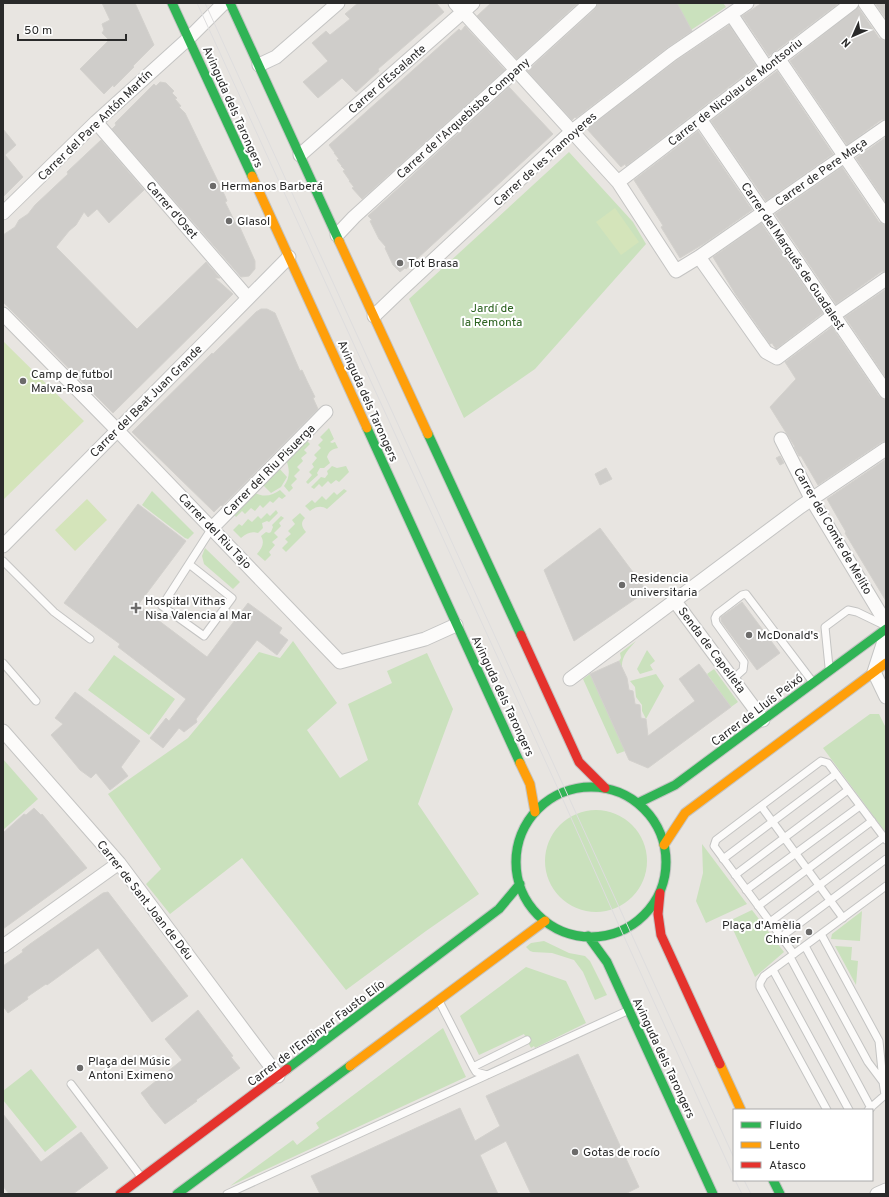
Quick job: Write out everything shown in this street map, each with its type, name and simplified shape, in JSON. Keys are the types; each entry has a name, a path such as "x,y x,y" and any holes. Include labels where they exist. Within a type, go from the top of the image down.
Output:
{"main road":[{"name":"Avinguda dels Tarongers","path":"172,3 530,784 535,812"},
{"path":"230,3 579,762 605,788"},
{"name":"Carrer de Lluís Peixó","path":"638,803 675,785 886,629"},
{"path":"664,845 685,813 886,663"},
{"path":"663,883 651,906 641,918 621,930 605,935 588,936 565,932 546,921 530,904 520,884 516,869 518,846 526,825 535,812 546,802 566,791 585,787 605,788 617,792 638,803 654,822 664,845 666,864 663,883 658,900 657,914 661,935 741,1109"},
{"name":"Carrer de l'Enginyer Fausto Elío","path":"120,1194 499,910 520,884"},
{"path":"178,1194 546,921"},
{"name":"Avinguda dels Tarongers","path":"588,936 607,962 713,1194"},
{"path":"774,1181 780,1194"}],"street":[{"name":"Carrer del Pare Antón Martín","path":"3,213 96,122 224,3"},
{"path":"259,65 276,56 338,3"},
{"name":"Carrer de l'Arquebisbe Company","path":"337,235 354,217 590,3"},
{"name":"Carrer de les Tramoyeres","path":"374,316 571,132 672,54 747,3"},
{"name":"Carrer de Nicolau de Montsoriu","path":"618,182 778,58 852,3"},
{"path":"865,3 886,33"},
{"path":"464,6 516,70 618,182"},
{"name":"Carrer d'Escalante","path":"300,155 464,6"},
{"path":"731,14 767,68"},
{"path":"778,58 886,217"},
{"name":"Carrer del Marqués de Guadalest","path":"700,119 886,392"},
{"name":"Carrer d'Oset","path":"96,122 248,298"},
{"name":"Carrer de Pere Maça","path":"618,182 676,271 699,257 886,127"},
{"name":"Carrer del Beat Juan Grande","path":"3,546 289,257"},
{"path":"699,257 766,352 777,358 834,315 886,279"},
{"name":"Carrer del Riu Tajo","path":"3,314 212,528 340,662 425,639 456,624"},
{"name":"Carrer del Riu Pisuerga","path":"212,528 326,412"},
{"name":"Carrer del Comte de Melito","path":"780,439 812,500 886,625"},
{"path":"570,679 800,507 886,449"},
{"name":"Senda de Capelleta","path":"674,600 763,720"},
{"path":"886,635 874,672 886,696"},
{"name":"Carrer de Sant Joan de Déu","path":"3,731 119,863 278,1076"},
{"path":"3,946 119,863"},
{"path":"878,1194 886,1190"}],"lane":[{"path":"189,564 232,598 204,636 162,606 212,528"},
{"path":"3,561 54,612 90,639"},
{"path":"733,679 743,670 744,662 716,623 715,618 717,614 742,595 746,594 814,683"},
{"path":"830,671 825,627 848,610 857,612 886,625"},
{"path":"3,663 36,701"},
{"path":"770,922 819,885 885,839 828,763 821,761 716,840 714,846 781,937 869,1109 885,1095 879,1041 822,934"},
{"path":"723,859 836,774"},
{"path":"735,875 848,790"},
{"path":"761,806 843,918"},
{"path":"746,890 860,806"},
{"path":"758,906 872,821"},
{"path":"781,937 886,859"},
{"path":"826,1109 760,987 761,979 886,886"},
{"path":"805,946 868,1062 884,1082"},
{"path":"773,970 849,1109"},
{"path":"439,1000 472,1067 476,1072 487,1075"},
{"path":"227,1194 629,1010"},
{"path":"472,1067 527,1040"},
{"path":"71,1084 142,1178"}],"green space":[{"path":"676,3 723,3 726,7 691,30"},
{"name":"Jardí de la Remonta","path":"569,152 633,222 646,244 535,369 464,418 409,299"},
{"path":"615,208 639,242 621,255 596,222"},
{"name":"Camp de futbol Malva-Rosa","path":"3,341 84,421 3,500"},
{"path":"329,428 334,439 330,442 335,442 338,448 330,452 327,457 330,463 324,468 320,468 317,473 318,475 308,484 306,482 312,475 309,472 314,467 312,464 317,458 314,455 321,448 318,445 323,440 320,437"},
{"path":"306,440 310,444 304,450 307,453 301,458 303,461 297,467 300,470 294,476 297,479 291,485 293,488 289,492 284,486 289,473 286,460"},
{"path":"332,466 337,468 346,466 349,472 339,482 336,480 331,484 328,481 322,487 319,484 314,489 311,487 321,477 325,478 328,474 327,471"},
{"path":"278,467 287,477 281,487 271,493 262,484"},
{"path":"344,489 347,491 327,509 318,507 310,511 305,506 312,500 315,503 322,496 326,500 334,492 337,495"},
{"path":"280,490 286,496 282,499 279,497 273,503 270,501 263,508 260,505 255,511 251,508 245,514 242,511 236,517 232,513 254,492 267,496"},
{"path":"152,491 194,533 188,539 142,505"},
{"path":"87,499 107,520 75,551 55,530"},
{"path":"276,510 278,513 269,522 267,521 262,523 263,528 258,533 249,533 241,538 233,530 239,524 242,526 248,519 252,522 258,516 261,519 267,513 270,516"},
{"path":"300,513 305,518 302,525 306,532 286,552 282,548 288,542 285,539 291,534 288,531 295,524 292,520"},
{"path":"281,516 284,518 279,523 281,526 274,533 278,537 272,542 275,545 269,552 271,555 265,561 257,554 263,541 261,536 266,532 271,532 273,527 272,525"},
{"path":"205,548 240,582 233,589 204,564 202,556"},
{"path":"293,641 337,703 307,730 340,778 368,760 348,704 392,683 387,671 427,653 453,709 418,804 479,894 346,990 242,858 170,914 146,884 161,869 108,794 188,738 259,652 280,658"},
{"path":"636,641 624,657 622,669 619,661 621,658 620,653"},
{"path":"647,650 655,661 650,665 653,670 640,674 637,669"},
{"path":"114,655 175,699 149,735 88,690"},
{"path":"714,669 738,702 731,707 707,674"},
{"path":"590,674 625,751 617,754 583,679"},
{"path":"656,674 664,686 646,719 642,711 642,705 636,697 635,687 630,681"},
{"path":"870,714 879,714 886,728 886,833 823,748"},
{"path":"3,759 38,799 3,830"},
{"path":"596,810 616,814 624,818 632,825 639,833 643,841 647,861 643,881 639,889 632,897 624,904 616,908 596,912 576,908 568,904 560,897 553,889 549,881 545,861 549,841 553,833 560,825 568,818 576,814"},
{"path":"702,844 747,904 706,923 696,901 703,873"},
{"path":"752,910 784,952 755,977 729,921"},
{"path":"862,911 860,941 831,939 832,934"},
{"path":"544,941 569,953 585,956 590,961 607,995 595,1000 583,972 574,960 552,953 533,952 526,947 531,943"},
{"path":"835,946 852,947 851,960 858,961 856,985"},
{"path":"526,967 566,981 586,1023 535,1048 534,1046 531,1048 524,1034 479,1055 460,1016"},
{"path":"443,1028 466,1077 230,1186 293,1140 297,1145 319,1128 316,1123"},
{"path":"31,1069 77,1127 45,1152 3,1100 3,1091"}],"building":[{"path":"102,3 135,3 154,45 114,87 113,85 104,94 80,69 109,40 102,33 104,30 102,24 110,20"},
{"path":"358,3 436,3 444,12 378,69 379,71 356,92 342,78 318,98 303,82 328,61 312,43 326,31 330,35 350,19 345,14"},
{"path":"491,3 578,3 517,59 477,16"},
{"path":"598,3 677,3 692,31 667,48 572,120 527,71 595,9"},
{"path":"762,3 839,3 769,56 742,16"},
{"path":"875,3 886,3 886,19"},
{"path":"858,7 879,38 886,41 886,119 881,120 847,145 790,61"},
{"path":"729,25 756,66 626,166 625,164 621,167 587,129 677,60"},
{"path":"465,26 505,70 362,199 352,188 354,187 343,171 345,170 337,160 339,159 329,145 459,29 461,31"},
{"path":"777,71 833,154 766,201 711,121"},
{"path":"160,82 166,83 174,91 172,93 177,98 175,99 181,106 179,107 185,113 225,196 227,201 225,202 236,224 238,223 255,261 255,269 249,276 241,277 112,129 116,125 115,123 154,84 156,86"},
{"path":"509,87 553,134 406,269 405,268 400,272 393,265 385,248 386,247 379,239 370,221 372,220 368,216"},
{"path":"3,129 16,145 5,155 23,177 3,197"},
{"path":"698,131 752,210 705,243 680,258 661,227 663,226 662,224 634,180"},
{"path":"886,137 886,203 856,158"},
{"path":"101,140 144,190 109,223 97,209 88,217 84,212 76,225 56,247 137,329 206,262 220,278 215,278 233,294 113,413 3,302 3,235 15,227 19,220 28,214 35,205 68,174 67,172"},
{"path":"842,167 879,222 886,225 886,271 881,272 836,304 775,214"},
{"path":"761,223 823,313 776,349 772,343 770,344 736,295 713,257"},
{"path":"886,289 886,378 845,317"},
{"path":"261,309 267,309 275,313 300,371 302,370 315,397 313,398 318,409 222,506 221,505 214,512 132,432 212,353 213,354 256,312"},
{"path":"832,327 879,396 886,400 886,441 882,442 818,485 770,407 796,379 785,362"},
{"path":"780,456 784,463 780,465 776,458"},
{"path":"886,459 886,601 845,533 846,532 827,499"},
{"path":"606,468 612,479 600,485 595,474"},
{"path":"138,504 186,541 138,605 207,657 248,603 282,628 279,633 288,640 277,655 257,640 196,719 197,722 184,732 179,728 163,748 150,738 166,718 169,721 186,699 118,647 120,644 64,603"},
{"name":"Residencia universitaria","path":"600,528 647,591 574,641 544,570"},
{"name":"McDonald's","path":"742,602 780,653 757,670 721,621 721,617"},
{"path":"619,661 627,678 629,690 633,691 635,704 640,705 641,718 646,719 648,736 695,701 679,679 699,664 731,707 648,768 629,760 590,674"},
{"path":"75,692 140,741 121,767 128,776 110,790 96,773 91,778 80,770 51,735 63,724 55,718"},
{"path":"34,808 41,815 42,814 87,868 3,929 3,833 24,814 26,815"},
{"path":"108,892 188,996 152,1022 98,948 47,985 46,984 27,997 28,999 8,1013 3,1006 3,966 23,952 22,950 30,944 103,893"},
{"path":"198,1010 233,1056 231,1057 240,1068 165,1124 141,1093 182,1060 165,1039"},
{"path":"578,1054 639,1187 625,1194 531,1194 506,1141 480,1155 498,1194 320,1194 311,1176 460,1108 475,1141 500,1126 486,1096"},
{"path":"3,1114 41,1162 81,1132 108,1168 73,1194 9,1194 3,1186"}],"tram line":[{"path":"197,3 560,793 733,1175"},
{"path":"205,3 733,1156"},
{"path":"736,1181 742,1194"},
{"path":"744,1181 751,1194"}],"traffic: fast":[{"path":"172,3 252,176"},
{"path":"230,3 339,241"},
{"path":"367,428 520,763"},
{"path":"428,434 521,635"},
{"path":"638,803 675,785 886,629"},
{"path":"591,787 620,793 644,809 660,833 666,862 660,891 644,915 620,931 591,937 562,931 538,915 522,891 516,862 522,833 538,809 562,793 591,787"},
{"path":"287,1069 499,909 520,884"},
{"path":"588,936 607,962 713,1194"},
{"path":"177,1194 350,1066"},
{"path":"774,1181 780,1194"}],"traffic: slow":[{"path":"252,176 367,428"},
{"path":"339,241 428,434"},
{"path":"664,845 685,813 886,663"},
{"path":"520,763 530,784 535,812"},
{"path":"350,1066 545,921"},
{"path":"720,1064 741,1109"}],"traffic: jam":[{"path":"521,635 579,762 605,788"},
{"path":"660,893 658,914 661,935 720,1064"},
{"path":"120,1194 287,1069"}],"place":[{"name":"Hermanos Barberá","path":"213,186"},
{"name":"Glasol","path":"229,221"},
{"name":"Tot Brasa","path":"400,263"},
{"name":"Camp de futbol Malva-Rosa","path":"23,381"},
{"name":"Residencia universitaria","path":"622,585"},
{"name":"Hospital Vithas Nisa Valencia al Mar","path":"136,608"},
{"name":"McDonald's","path":"749,635"},
{"name":"Plaça d'Amèlia Chiner","path":"809,932"},
{"name":"Plaça del Músic Antoni Eximeno","path":"80,1068"},
{"name":"Gotas de rocío","path":"575,1152"}]}
